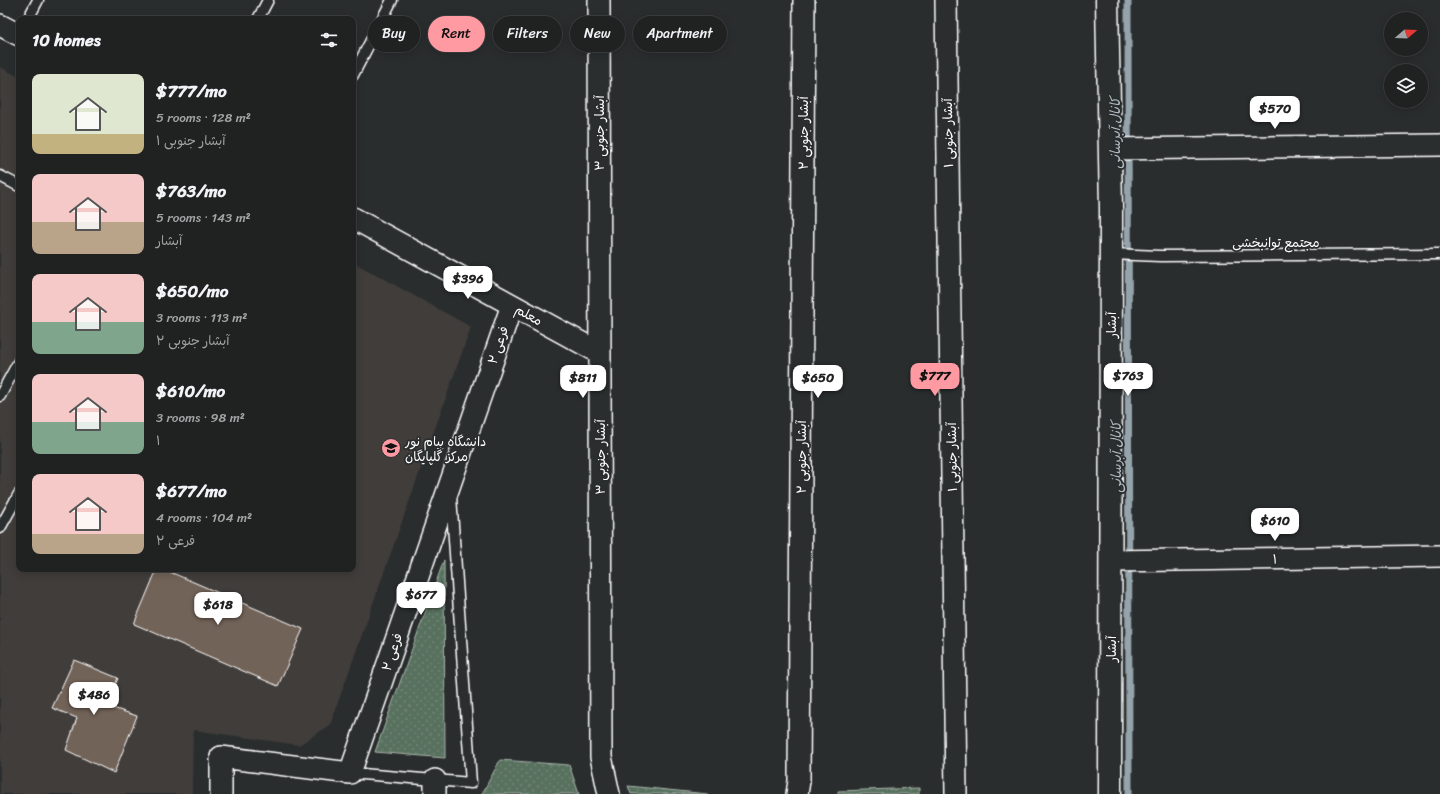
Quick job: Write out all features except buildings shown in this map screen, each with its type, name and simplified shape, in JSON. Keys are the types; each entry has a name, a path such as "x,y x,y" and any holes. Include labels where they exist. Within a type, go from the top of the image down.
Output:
{"street":[{"name":"آبشار جنوبی ۳","path":"599,0 601,757 609,794"},
{"name":"آبشار جنوبی ۲","path":"797,794 799,773 804,0"},
{"name":"آبشار جنوبی ۱","path":"946,0 956,794"},
{"name":"آبشار","path":"1107,0 1111,254 1110,794"},
{"path":"0,25 16,33"},
{"path":"1110,149 1440,145"},
{"name":"معلم","path":"356,220 600,353"},
{"name":"فرعی ۲","path":"350,773 512,305"},
{"name":"۱","path":"1111,561 1440,556"},
{"path":"221,794 221,757 350,773"}],"lane":[{"path":"30,16 38,0"},
{"path":"260,16 268,0"},
{"path":"356,69 392,0"},
{"path":"0,176 16,184"},
{"name":"مجتمع توانبخشى","path":"1111,254 1168,256 1440,254"},
{"path":"0,396 16,367"},
{"path":"350,773 435,787 471,783 450,482"},
{"path":"0,528 16,499"}],"shaded area":[{"name":"دانشگاه پیام نور مرکز گلپایگان","path":"0,67 16,75 16,572 356,572 356,264 471,327 330,725 299,745 193,730 192,794 0,794"}],"green space":[{"path":"444,560 445,758 375,752"},
{"path":"500,760 569,765 579,794 482,794"},
{"path":"628,786 708,794 631,794"},
{"path":"919,788 919,794 838,794 838,791"}],"waterway":[{"name":"کانال آبرسانی","path":"1128,0 1129,794"}],"place":[{"name":"دانشگاه پیام نور مرکز گلپایگان","path":"391,448"}]}
